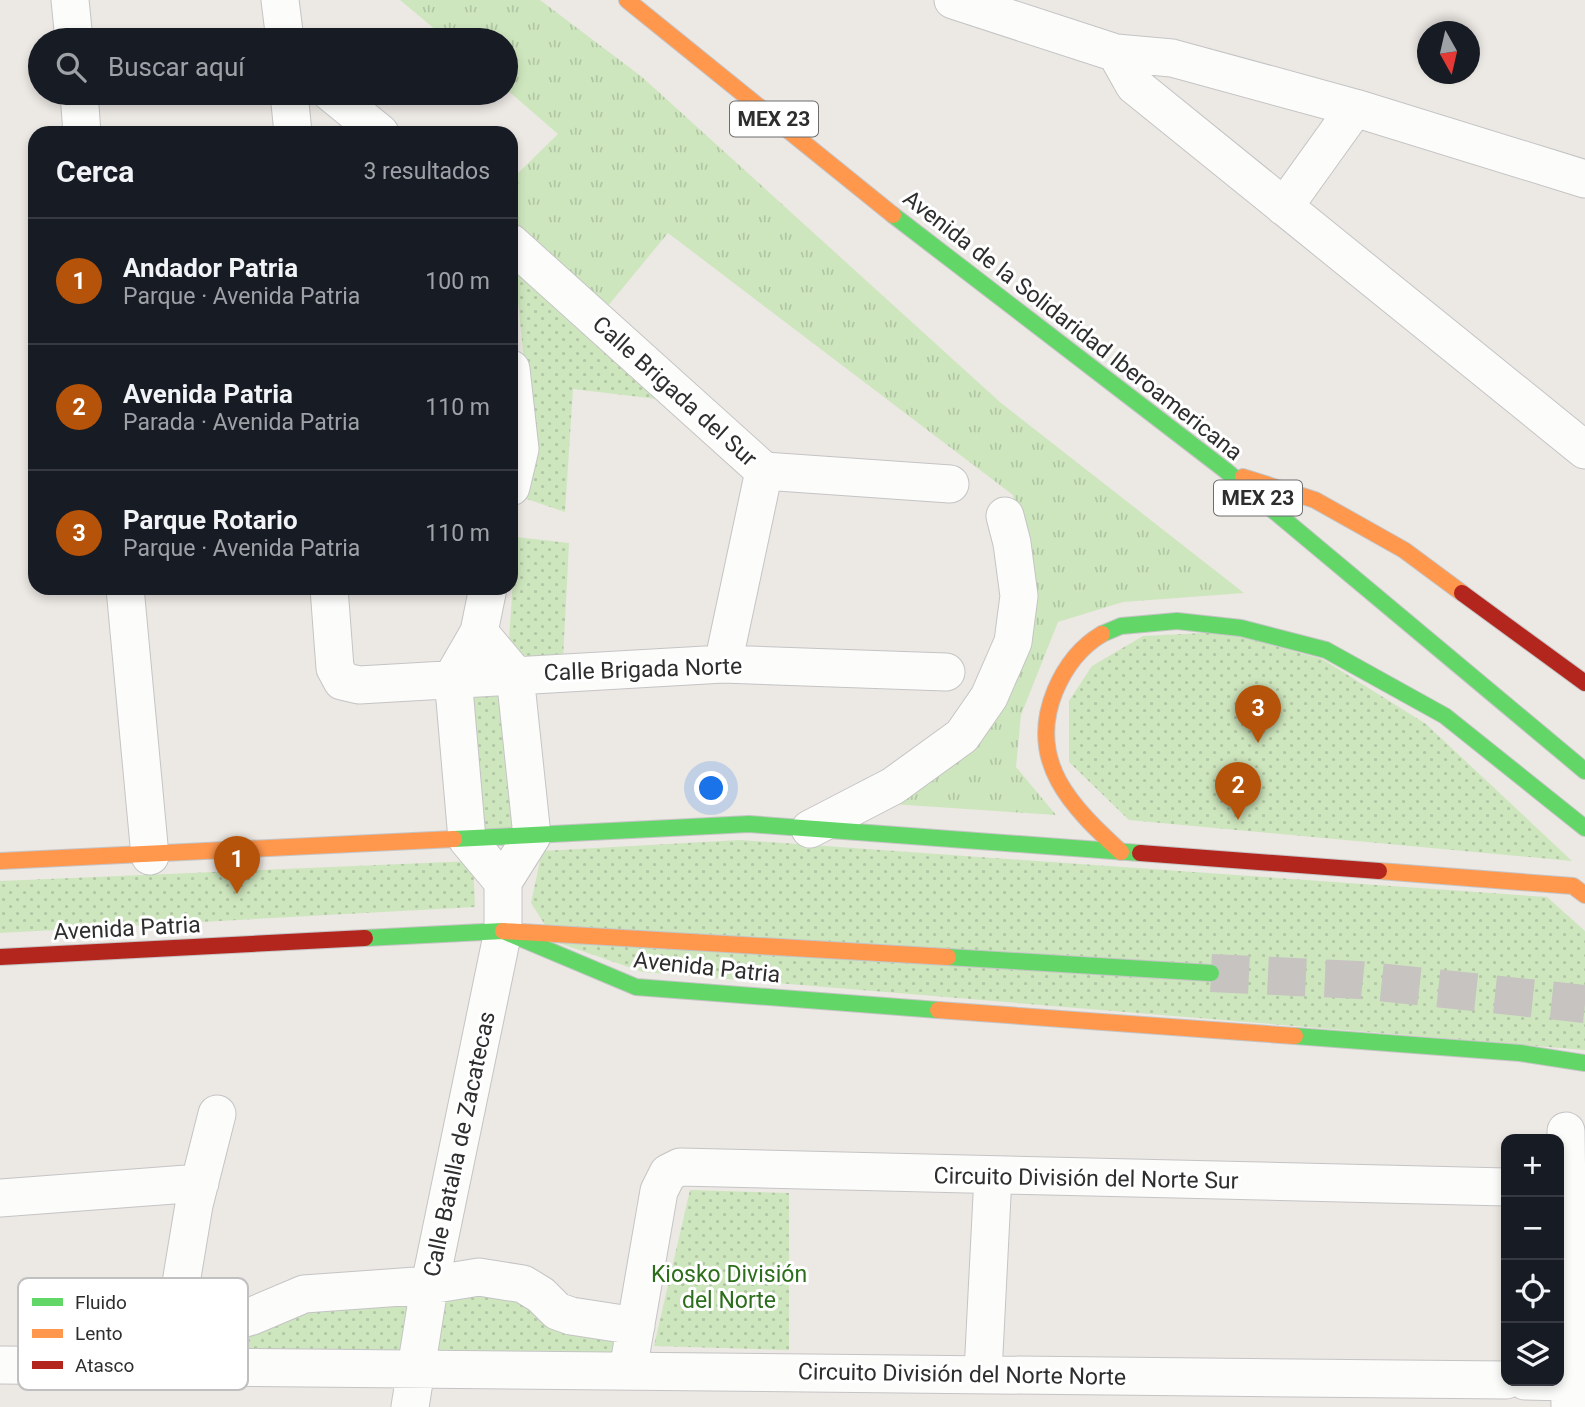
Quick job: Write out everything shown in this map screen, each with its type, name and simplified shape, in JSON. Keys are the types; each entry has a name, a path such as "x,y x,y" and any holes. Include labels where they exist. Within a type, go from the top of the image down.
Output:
{"main road":[{"name":"Avenida de la Solidaridad Iberoamericana","path":"627,0 921,238 1225,470 1585,771"},
{"path":"1225,470 1315,500 1404,550 1585,683"},
{"path":"1121,852 1076,811 1057,783 1045,750 1048,711 1058,682 1077,654 1102,632 1146,622 1223,625 1321,647 1444,715 1585,828"},
{"path":"0,861 150,856 749,824 1573,886 1585,895"},
{"path":"503,931 1211,973"},
{"name":"Avenida Patria","path":"0,957 503,931 636,987 1520,1053 1585,1063"}],"street":[{"path":"70,0 73,28"},
{"path":"280,0 284,28"},
{"path":"953,0 1116,53 1172,58 1355,108 1585,179"},
{"path":"1116,53 1133,85 1585,450"},
{"path":"80,105 81,126"},
{"path":"290,105 292,126"},
{"path":"346,105 371,126"},
{"path":"1284,207 1355,108"},
{"name":"Calle Brigada del Sur","path":"518,249 764,471 950,484"},
{"path":"518,431 518,457"},
{"path":"723,664 764,471"},
{"path":"810,829 893,786 962,736 989,697 1013,642 1019,596 1012,543 1005,516"},
{"path":"126,595 150,856"},
{"name":"Calle Brigada Norte","path":"330,595 335,668 342,681 359,685 453,677 723,664 946,672"},
{"path":"478,632 515,675 532,835 503,882 467,839 453,677 478,632 486,595"},
{"name":"Calle Batalla de Zacatecas","path":"410,1407 430,1285 503,931 503,882"},
{"path":"183,1278 200,1183 217,1114"},
{"path":"1564,1160 1566,1132"},
{"name":"Circuito División del Norte Sur","path":"636,1326 659,1191 667,1173 680,1167 1501,1187"},
{"path":"983,1373 993,1176"},
{"path":"0,1198 200,1183"},
{"path":"1541,1386 1569,1395 1562,1197"},
{"path":"248,1317 304,1294 430,1285 479,1277 523,1284 541,1295 557,1311 636,1326 628,1370"},
{"name":"Circuito División del Norte Norte","path":"248,1356 418,1368 1501,1380"},
{"path":"0,1364 18,1363"}],"green space":[{"path":"400,0 540,0 642,77 1001,403 1244,593 1123,602 1058,622 1021,715 1016,767 1056,815 892,804 974,743 1029,569 1013,495 668,233 607,307 518,234 518,173 558,134 518,99 518,28 434,28"},
{"path":"518,274 657,399 573,389 565,512 524,498 529,412 518,301"},
{"path":"518,537 569,543 563,659 508,654 512,595 518,595"},
{"path":"1223,632 1322,659 1426,724 1572,861 1129,820 1069,762 1069,701 1092,666 1143,636"},
{"path":"515,675 532,836 473,839 453,677"},
{"path":"740,840 1547,897 1585,931 1585,1050 643,972 556,942 531,903 542,851"},
{"path":"473,861 475,907 0,933 0,881"},
{"name":"Kiosko División del Norte","path":"690,1190 789,1193 789,1350 654,1346"},
{"path":"491,1279 627,1333 628,1370 430,1368 430,1285"},
{"path":"428,1294 418,1368 248,1367 248,1311 297,1297"}],"tunnel":[{"path":"1211,973 1359,980 1585,1004"}],"traffic: fast":[{"path":"893,215 1225,470 1585,771"},
{"path":"1102,634 1121,626 1177,621 1241,628 1326,650 1445,716 1585,828"},
{"path":"454,839 749,824 1140,853"},
{"path":"365,938 503,931 636,987 938,1010"},
{"path":"948,957 1211,973"},
{"path":"1295,1036 1520,1053 1585,1063"}],"traffic: slow":[{"path":"627,0 893,215"},
{"path":"1243,477 1315,500 1404,550 1462,593"},
{"path":"1102,634 1080,651 1059,682 1048,716 1046,740 1050,761 1071,800 1121,852"},
{"path":"0,861 454,839"},
{"path":"1379,871 1573,886 1585,895"},
{"path":"503,931 948,957"},
{"path":"938,1010 1295,1036"}],"traffic: jam":[{"path":"1462,593 1585,683"},
{"path":"1140,853 1379,871"},
{"path":"0,957 365,938"}],"place":[{"name":"Parque Rotario","path":"1258,743"},
{"name":"Avenida Patria","path":"1238,820"},
{"name":"Andador Patria","path":"237,894"}]}
